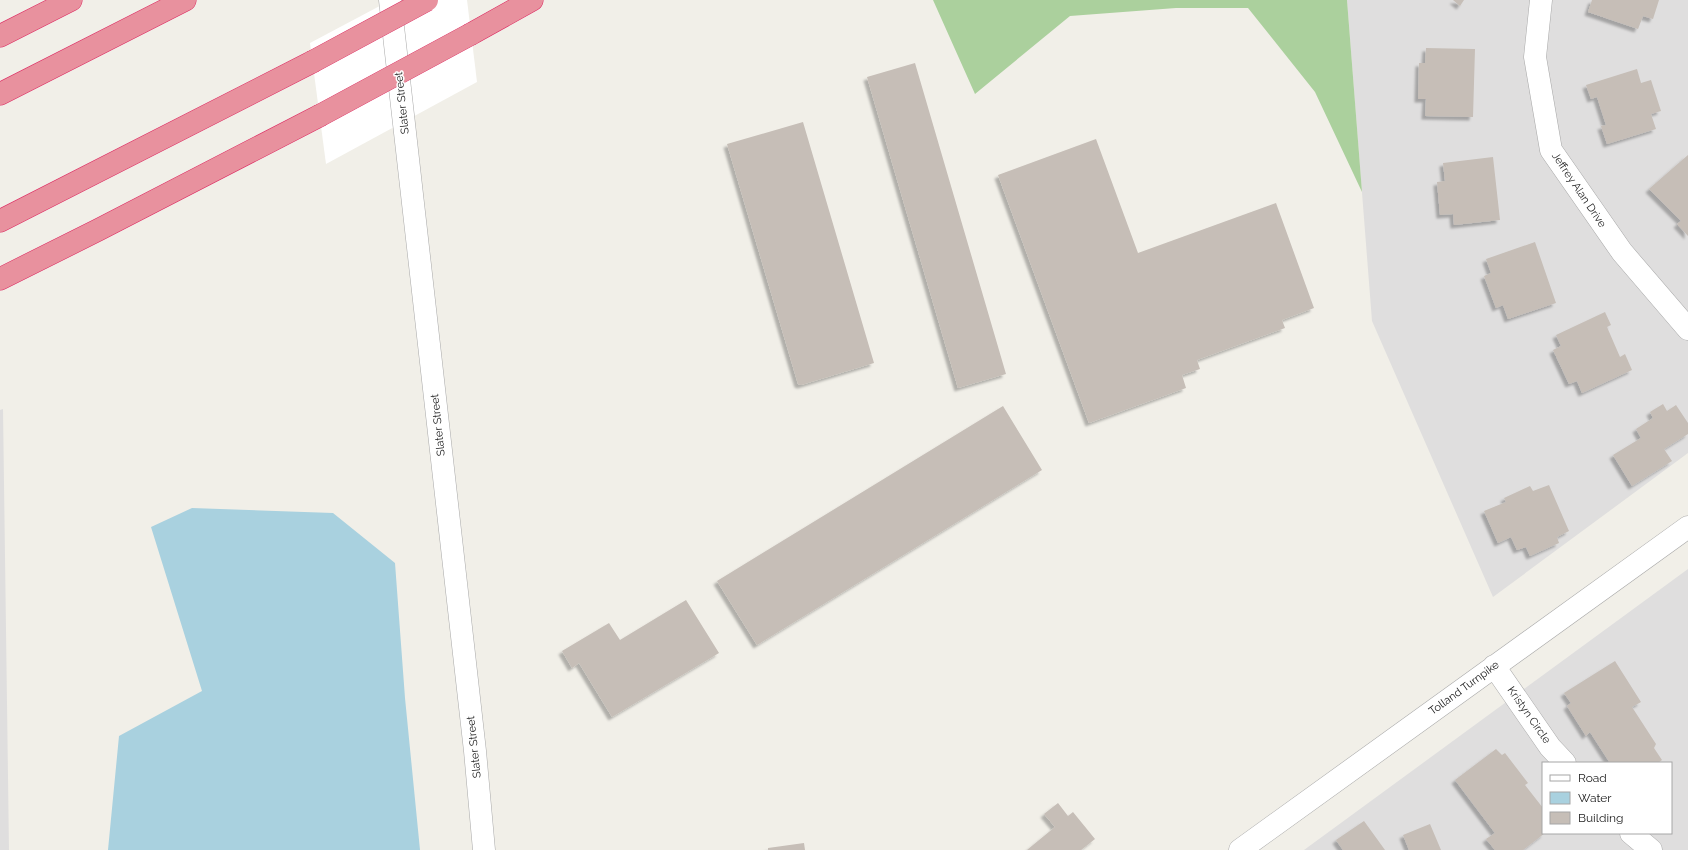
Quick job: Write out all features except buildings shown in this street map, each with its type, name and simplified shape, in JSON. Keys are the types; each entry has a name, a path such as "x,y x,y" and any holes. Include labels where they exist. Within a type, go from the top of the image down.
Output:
{"highway":[{"path":"0,36 71,0"},
{"path":"0,94 185,0"},
{"path":"0,221 312,62 427,0"},
{"path":"0,279 320,116 532,0"}],"street":[{"name":"Slater Street","path":"390,0 475,751 484,850"},
{"name":"Jeffrey Alan Drive","path":"1541,0 1535,57 1551,150 1622,252 1688,329"},
{"name":"Tolland Turnpike","path":"1240,850 1688,527"},
{"name":"Kristyn Circle","path":"1494,666 1550,747 1564,762"},
{"path":"1632,834 1651,850"}],"shaded area":[{"path":"1347,0 1688,0 1688,453 1493,597 1372,321"},
{"path":"3,409 9,850 0,850 0,410"},
{"path":"1688,569 1688,850 1304,850"}],"green space":[{"path":"933,0 1347,0 1362,192 1315,92 1248,8 1176,8 1070,16 975,94"}],"water":[{"path":"192,508 333,513 395,563 405,698 420,850 108,850 119,736 202,691 151,527"}],"pier":[{"path":"391,0 467,0 477,82 326,164 310,43"}]}
